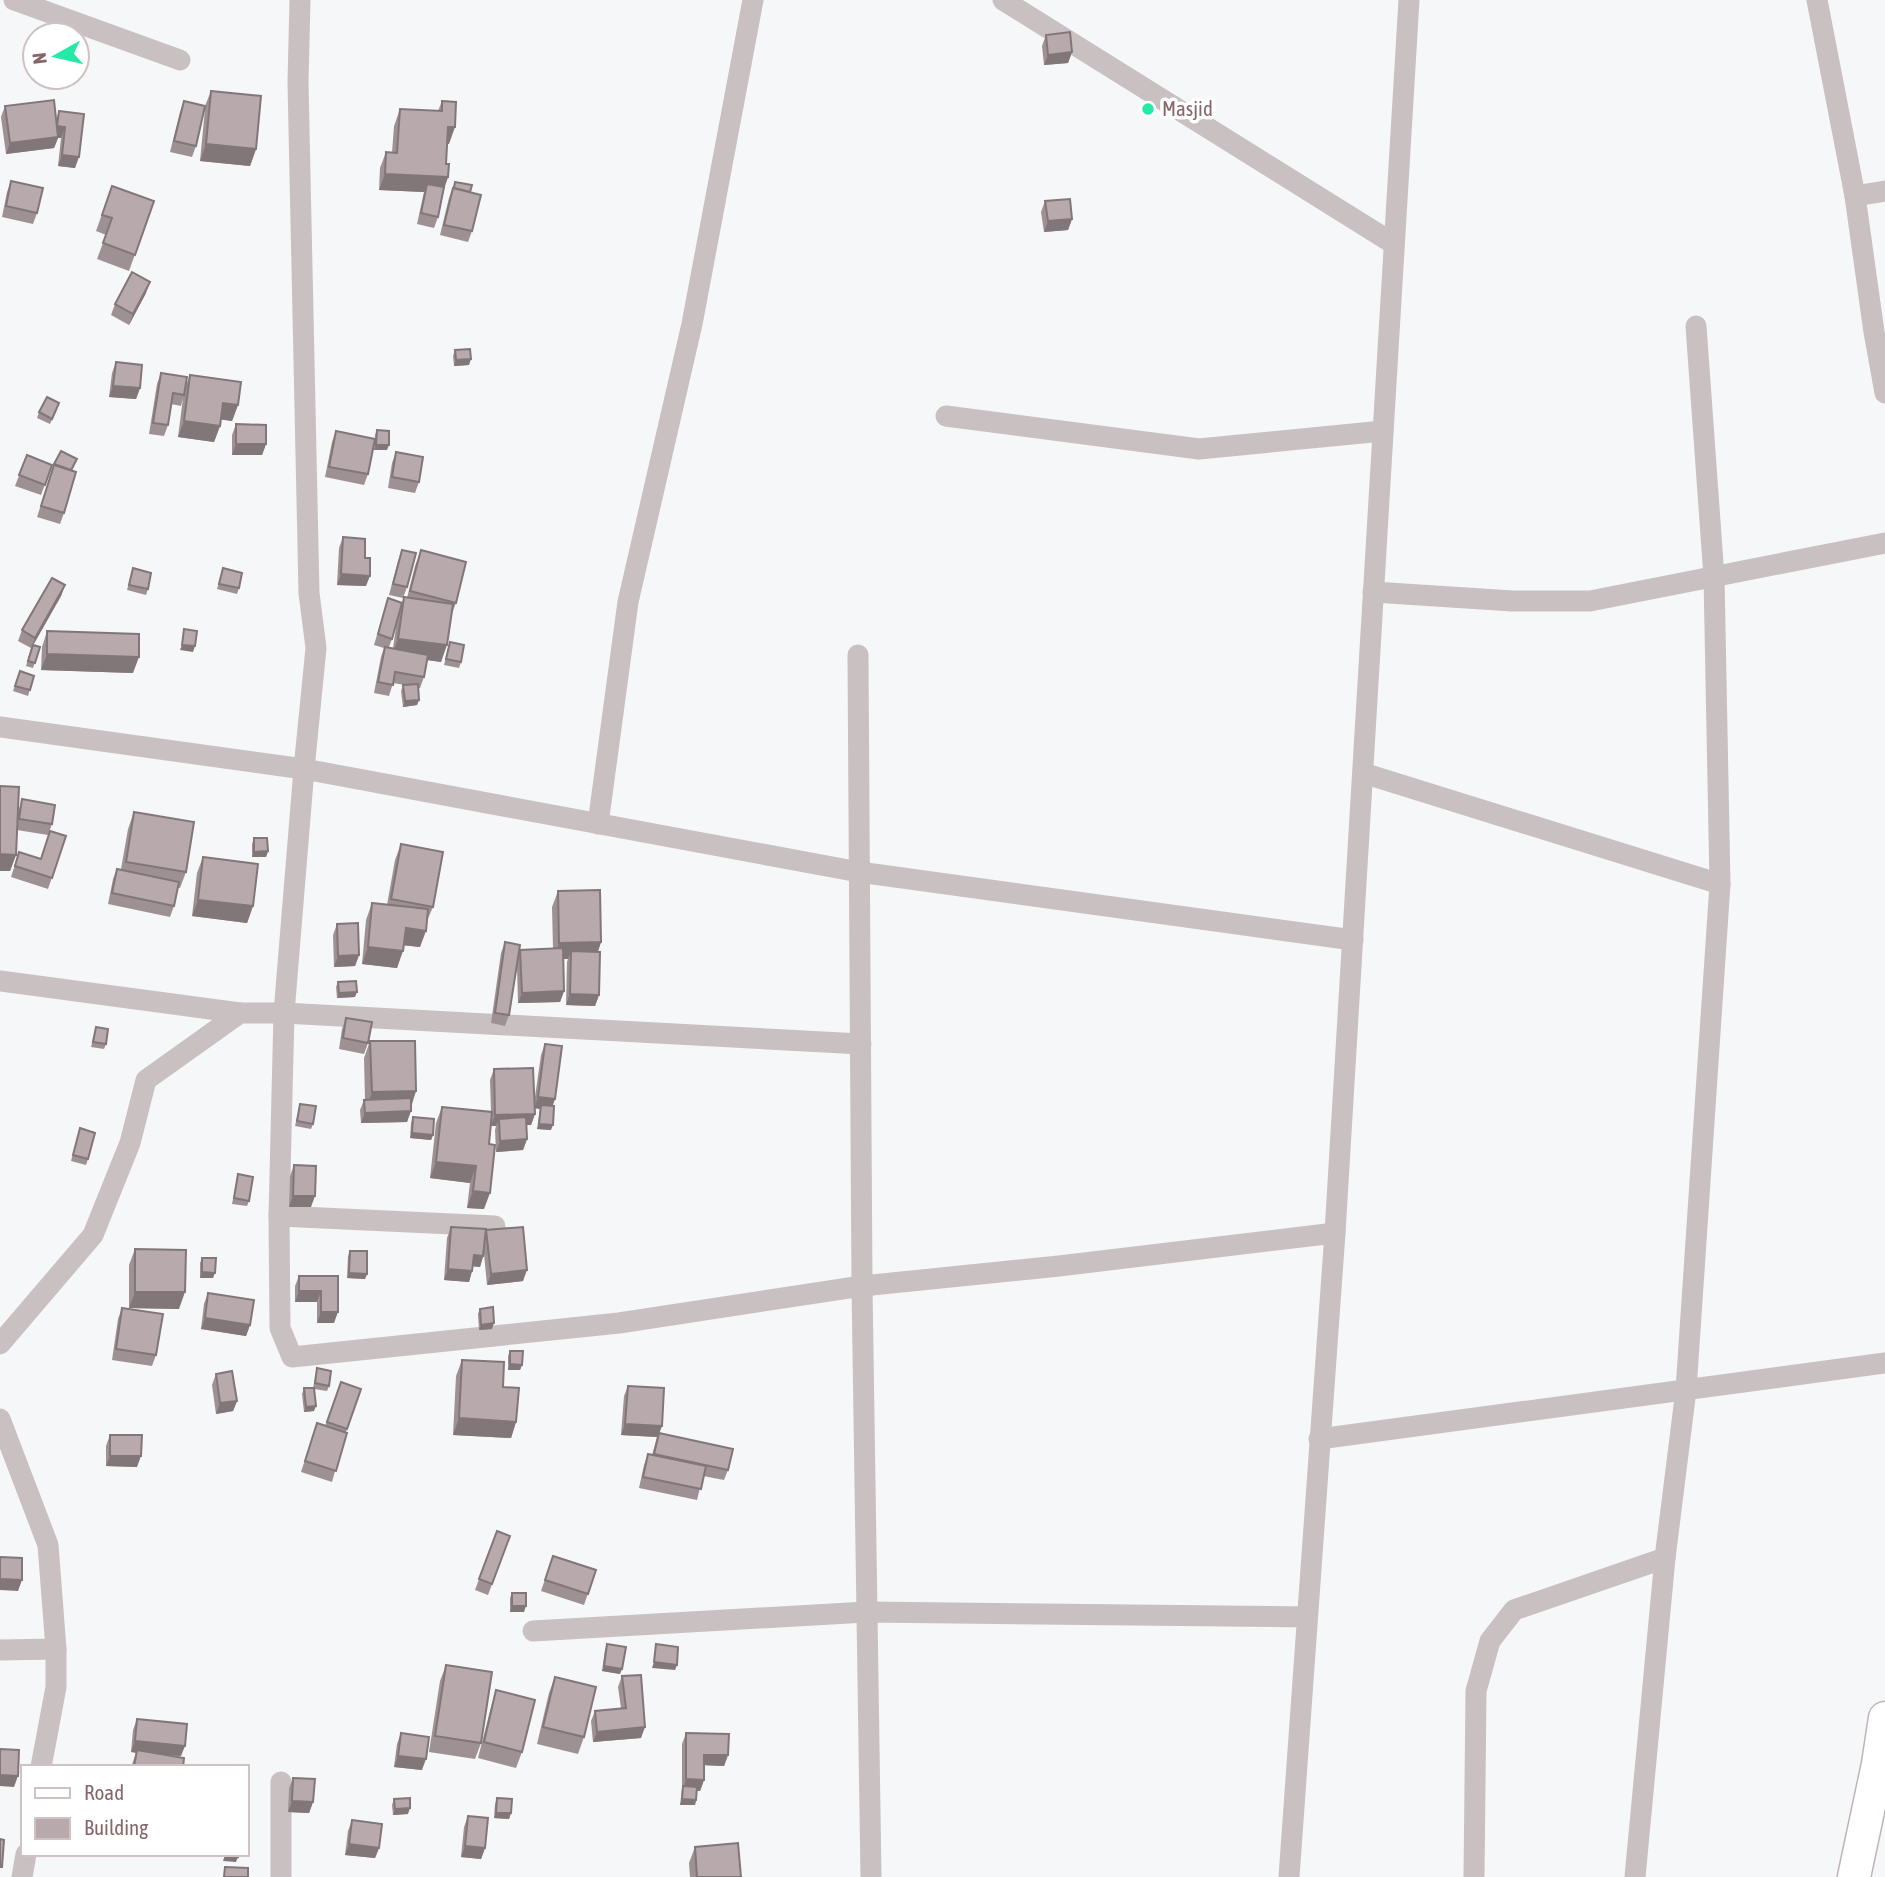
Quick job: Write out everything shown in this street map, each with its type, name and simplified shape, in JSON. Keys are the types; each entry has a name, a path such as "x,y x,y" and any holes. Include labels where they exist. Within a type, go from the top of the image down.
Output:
{"street":[{"path":"14,0 180,60"},
{"path":"300,0 298,96 308,565 316,648 284,1013 279,1216 280,1328 292,1357 619,1323 862,1286 1335,1233"},
{"path":"598,824 628,602 692,324 753,0"},
{"path":"1003,0 1394,244"},
{"path":"1289,1877 1335,1233 1409,0"},
{"path":"1817,0 1879,332 1885,393"},
{"path":"1855,196 1885,191"},
{"path":"1635,1877 1665,1558 1686,1390 1720,884 1714,577 1696,326"},
{"path":"946,416 1199,449 1383,431"},
{"path":"1373,592 1513,601 1590,601 1885,543"},
{"path":"858,655 862,1286 871,1877"},
{"path":"0,727 304,769 859,872 1353,940"},
{"path":"1363,773 1720,884"},
{"path":"0,981 240,1013 284,1013 861,1044"},
{"path":"0,1344 93,1235 130,1143 146,1080 240,1013"},
{"path":"279,1216 495,1226"},
{"path":"1319,1439 1885,1363"},
{"path":"0,1419 48,1545 56,1649 56,1687 41,1765"},
{"path":"1474,1877 1476,1691 1490,1641 1514,1610 1665,1558"},
{"path":"533,1631 866,1612 1307,1617"},
{"path":"0,1650 56,1649"},
{"path":"1854,1877 1885,1718"},
{"path":"281,1782 281,1877"},
{"path":"22,1877 26,1856"}],"building":[{"path":"1070,32 1072,52 1048,55 1046,35"},
{"path":"211,91 261,96 256,149 206,144"},
{"path":"54,100 58,137 10,143 5,106"},
{"path":"184,101 205,106 196,146 174,141"},
{"path":"442,101 456,102 455,127 448,127 448,177 385,174 386,152 397,153 400,109 442,111"},
{"path":"59,111 84,114 79,157 62,155 65,127 57,126"},
{"path":"11,181 43,188 37,213 6,206"},
{"path":"455,182 472,185 470,192 454,188"},
{"path":"427,184 444,187 438,217 421,213"},
{"path":"112,186 154,201 135,255 103,243 112,218 102,215"},
{"path":"453,188 481,195 472,231 444,225"},
{"path":"1070,199 1072,219 1048,221 1045,201"},
{"path":"132,272 150,282 133,314 115,304"},
{"path":"470,349 471,359 456,360 455,350"},
{"path":"116,362 142,365 140,388 113,386"},
{"path":"161,373 187,377 184,395 173,393 168,425 153,423"},
{"path":"190,375 241,382 238,405 223,403 220,426 184,421"},
{"path":"47,397 59,403 52,419 39,412"},
{"path":"236,424 266,425 266,444 236,444"},
{"path":"377,430 389,431 389,445 376,445"},
{"path":"336,431 375,439 368,474 329,467"},
{"path":"61,451 77,459 71,470 54,464"},
{"path":"396,452 423,457 419,482 392,477"},
{"path":"27,455 52,465 45,485 19,475"},
{"path":"54,465 76,472 64,513 41,506"},
{"path":"343,537 365,539 365,558 370,558 370,576 341,574"},
{"path":"402,550 416,553 407,587 393,584"},
{"path":"421,550 466,562 456,603 410,591"},
{"path":"133,568 151,573 148,589 129,585"},
{"path":"223,568 242,573 239,588 219,584"},
{"path":"52,578 65,585 35,638 22,630"},
{"path":"404,597 453,604 447,645 398,639"},
{"path":"388,598 402,603 392,639 378,634"},
{"path":"184,629 197,631 195,646 182,645"},
{"path":"47,631 139,634 139,657 47,654"},
{"path":"450,642 464,645 461,662 446,659"},
{"path":"33,645 40,647 35,663 28,661"},
{"path":"385,647 428,655 424,677 395,672 393,685 378,682"},
{"path":"20,671 34,676 30,690 15,686"},
{"path":"418,684 419,700 405,701 403,685"},
{"path":"0,786 19,787 16,855 0,854"},
{"path":"22,799 55,805 52,824 19,819"},
{"path":"134,812 194,822 186,872 126,862"},
{"path":"50,831 66,836 52,878 15,866 19,852 41,859"},
{"path":"254,838 267,838 268,851 254,852"},
{"path":"401,844 443,852 433,907 391,899"},
{"path":"203,857 258,864 253,906 198,900"},
{"path":"117,869 179,882 174,906 112,893"},
{"path":"600,890 601,942 559,943 558,891"},
{"path":"372,903 428,909 426,931 406,928 403,951 368,947"},
{"path":"358,923 359,955 338,956 337,924"},
{"path":"505,942 520,945 509,1015 495,1013"},
{"path":"563,948 564,991 522,993 520,950"},
{"path":"571,951 600,952 599,995 570,994"},
{"path":"356,981 357,992 339,993 338,982"},
{"path":"346,1018 372,1022 368,1043 343,1038"},
{"path":"96,1027 108,1029 106,1044 93,1042"},
{"path":"370,1041 415,1041 416,1091 372,1092"},
{"path":"545,1044 562,1046 555,1099 538,1097"},
{"path":"533,1068 535,1114 495,1115 494,1069"},
{"path":"411,1098 411,1111 365,1113 364,1100"},
{"path":"300,1104 316,1106 313,1124 297,1121"},
{"path":"541,1105 554,1106 553,1125 539,1124"},
{"path":"442,1107 492,1112 489,1144 495,1145 490,1193 473,1191 476,1166 436,1162"},
{"path":"413,1117 434,1119 433,1135 412,1133"},
{"path":"526,1117 527,1139 500,1141 499,1119"},
{"path":"80,1128 95,1133 88,1159 73,1155"},
{"path":"294,1165 316,1166 315,1196 293,1196"},
{"path":"238,1174 253,1177 249,1201 234,1198"},
{"path":"451,1227 486,1229 483,1256 474,1255 472,1271 448,1269"},
{"path":"523,1227 527,1270 491,1274 486,1230"},
{"path":"135,1249 186,1250 185,1292 135,1292"},
{"path":"350,1251 367,1251 367,1274 349,1273"},
{"path":"202,1258 216,1258 215,1273 202,1272"},
{"path":"299,1276 338,1276 338,1312 321,1312 321,1291 299,1291"},
{"path":"208,1293 254,1300 250,1325 205,1318"},
{"path":"493,1307 494,1323 481,1325 480,1309"},
{"path":"122,1308 163,1314 156,1355 116,1349"},
{"path":"510,1351 523,1351 522,1365 510,1364"},
{"path":"462,1360 504,1362 503,1387 519,1388 516,1422 459,1418"},
{"path":"317,1368 331,1371 329,1386 315,1383"},
{"path":"232,1371 237,1401 220,1403 216,1374"},
{"path":"341,1382 361,1389 347,1429 327,1422"},
{"path":"628,1386 664,1388 662,1426 625,1424"},
{"path":"304,1388 314,1388 316,1406 306,1407"},
{"path":"317,1423 347,1433 336,1471 305,1461"},
{"path":"659,1433 733,1449 728,1470 654,1454"},
{"path":"110,1435 142,1435 141,1456 110,1456"},
{"path":"648,1454 706,1466 701,1489 643,1477"},
{"path":"497,1531 510,1536 492,1584 479,1579"},
{"path":"553,1556 596,1570 588,1594 545,1580"},
{"path":"0,1557 22,1558 22,1580 0,1579"},
{"path":"512,1593 526,1593 526,1606 512,1606"},
{"path":"607,1644 626,1647 622,1669 604,1666"},
{"path":"656,1644 678,1647 677,1665 654,1662"},
{"path":"446,1665 492,1672 481,1743 435,1736"},
{"path":"641,1675 645,1727 597,1732 595,1711 626,1708 622,1676"},
{"path":"555,1677 596,1687 584,1737 543,1727"},
{"path":"496,1690 535,1700 522,1752 484,1742"},
{"path":"137,1719 187,1724 185,1746 135,1741"},
{"path":"401,1733 429,1737 426,1759 398,1756"},
{"path":"686,1733 729,1734 728,1755 704,1755 704,1780 686,1779"},
{"path":"0,1749 19,1750 18,1776 0,1775"},
{"path":"137,1750 184,1758 183,1765 134,1765"},
{"path":"293,1778 315,1779 313,1802 292,1801"},
{"path":"683,1786 697,1787 696,1800 682,1799"},
{"path":"410,1798 410,1808 395,1809 394,1799"},
{"path":"497,1798 512,1799 511,1813 496,1813"},
{"path":"468,1816 488,1818 485,1848 465,1846"},
{"path":"352,1820 382,1824 379,1848 349,1844"},
{"path":"0,1839 4,1840 2,1867 0,1867"},
{"path":"738,1843 741,1877 697,1877 695,1847"},
{"path":"225,1867 248,1868 248,1877 224,1877"}],"place":[{"name":"Masjid","path":"1148,109"}]}
